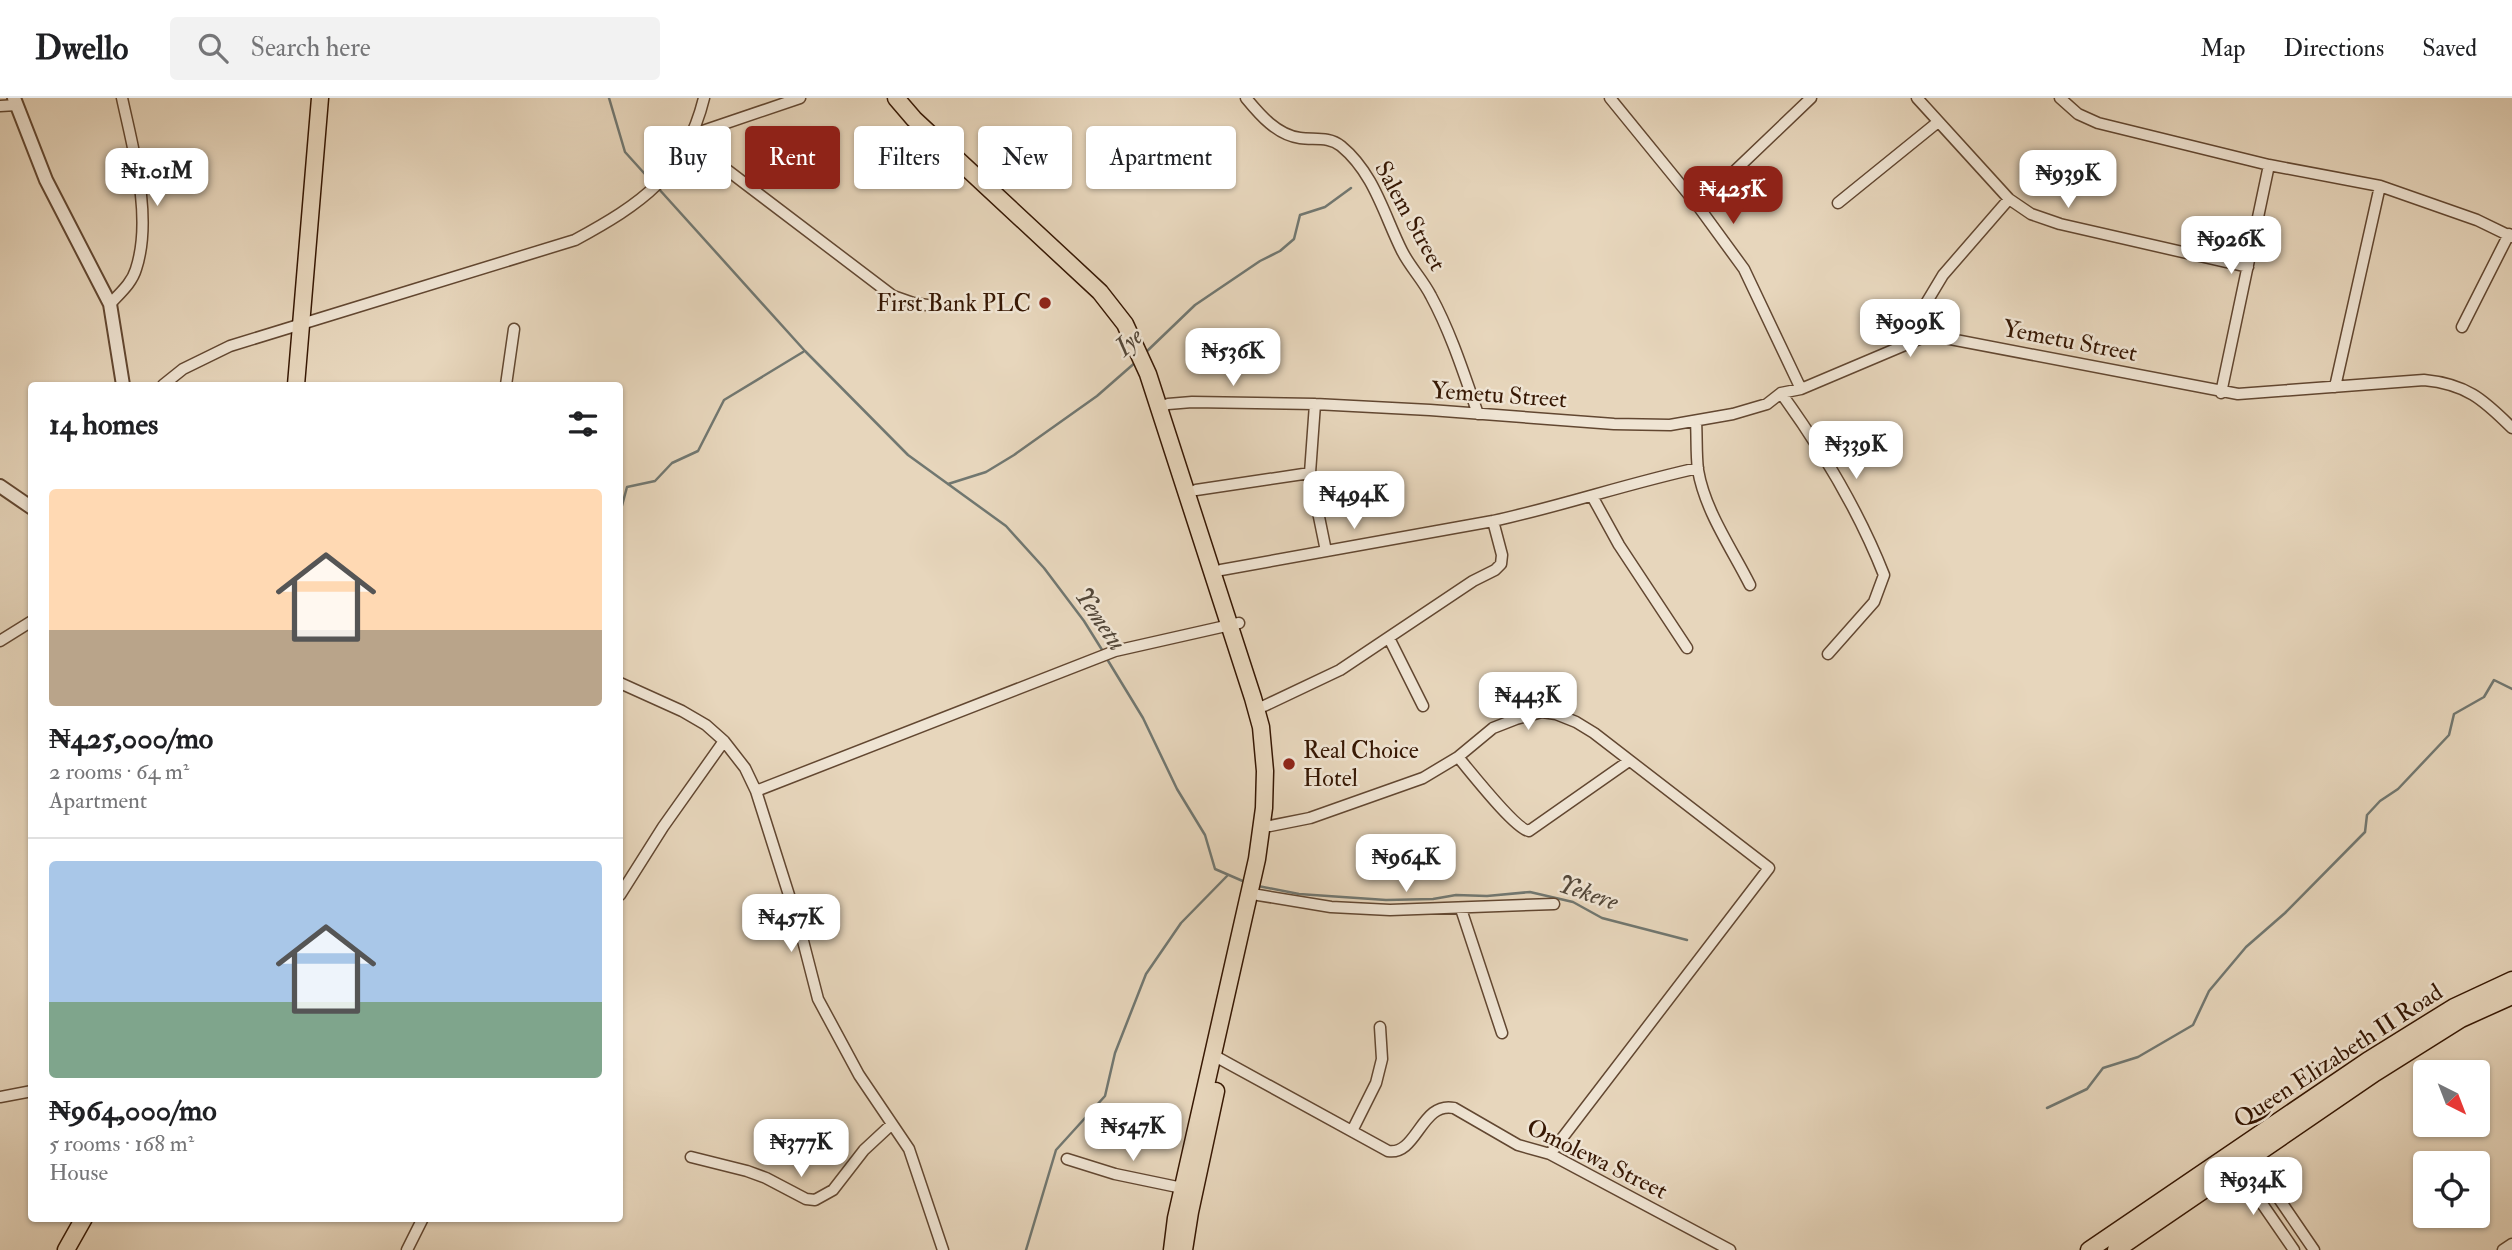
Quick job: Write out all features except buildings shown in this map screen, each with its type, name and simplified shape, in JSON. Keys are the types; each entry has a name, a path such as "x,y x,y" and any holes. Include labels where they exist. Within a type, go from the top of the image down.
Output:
{"highway":[{"path":"305,382 320,98"},
{"path":"296,382 306,324 328,98"},
{"path":"896,98 914,119 1107,300 1134,341 1164,406 1196,490 1221,570 1256,709 1263,747 1264,808 1256,887"},
{"path":"909,98 1119,300 1144,340 1234,624 1264,706 1271,744 1273,788 1270,826 1189,1189 1172,1250"},
{"name":"Queen Elizabeth II Road","path":"2089,1250 2430,1030 2464,1002 2512,980"},
{"name":"Queen Elizabeth II Road","path":"2430,1030 2512,996"},
{"name":"Queen Elizabeth II Road","path":"2116,1250 2239,1155"},
{"path":"1184,1250 1189,1189"},
{"path":"55,1250 70,1222"},
{"path":"66,1250 82,1222"}],"street":[{"path":"110,304 129,283 136,270 142,232 139,172 130,143 122,98"},
{"path":"696,126 704,98"},
{"path":"724,126 800,98"},
{"name":"Salem Street","path":"1246,98 1272,126 1288,134 1300,138 1316,137 1338,144 1367,176 1404,255 1430,293 1443,319 1478,414"},
{"path":"1610,98 1698,206 1744,269 1801,389"},
{"path":"1698,206 1811,98"},
{"path":"1917,98 2009,199 2031,214 2060,224 2248,267"},
{"path":"2060,98 2078,114 2098,123 2269,165 2380,186 2436,205 2510,236 2462,327"},
{"path":"0,106 15,101 46,180 110,304 122,382"},
{"path":"1838,203 1938,122"},
{"path":"2221,393 2269,165"},
{"path":"731,169 894,296 913,303 934,306"},
{"path":"2335,387 2380,186"},
{"path":"167,382 183,369 230,346 575,240 621,216 652,189"},
{"path":"1922,310 1943,275 2009,199"},
{"path":"506,382 514,329"},
{"name":"Yemetu Street","path":"1164,406 1192,402 1315,404 1614,424 1670,425 1767,404 1782,393 1801,389 1924,337 1945,338 2221,393 2257,394 2424,380 2449,383 2472,393 2512,428"},
{"path":"1782,393 1815,440 1856,509 1884,575 1874,602 1828,654"},
{"path":"1315,404 1310,473 1326,551"},
{"path":"1696,421 1698,468 1712,512 1750,585"},
{"path":"1221,570 1493,521 1698,468"},
{"path":"1196,490 1310,473"},
{"path":"0,486 28,506"},
{"path":"1592,496 1619,545 1687,648"},
{"path":"1264,706 1340,670 1501,564 1502,555 1493,521"},
{"path":"0,641 28,624"},
{"path":"756,791 1101,656 1234,624"},
{"path":"1389,638 1423,706"},
{"path":"623,684 706,725 724,741 745,768 756,791 802,933 818,999 859,1075 909,1149 943,1250"},
{"path":"1270,826 1310,818 1412,782 1443,768 1493,728 1542,712 1576,722 1769,868 1550,1154"},
{"path":"623,890 663,827 724,741"},
{"path":"1458,757 1511,820 1522,830 1529,831 1629,761"},
{"path":"1256,887 1331,907 1390,910 1554,904"},
{"path":"1461,909 1502,1033"},
{"path":"1217,1058 1352,1131 1376,1083 1382,1059 1380,1027"},
{"path":"0,1097 28,1092"},
{"name":"Omolewa Street","path":"1352,1131 1395,1153 1403,1148 1436,1109 1445,1106 1454,1108 1518,1145 1550,1154 1730,1250"},
{"path":"691,1157 747,1171 806,1199 815,1199 833,1190 864,1150 892,1124"},
{"path":"2239,1155 2294,1250 2306,1240"},
{"path":"2239,1155 2314,1250"},
{"path":"1067,1159 1115,1174 1189,1189"},
{"path":"407,1250 421,1222"},
{"path":"2503,1250 2512,1244"}],"waterway":[{"name":"Yemetu","path":"609,98 625,152 644,173"},
{"name":"Iye","path":"1144,354 1195,305 1260,261 1280,251 1294,239 1300,215 1325,207 1351,188"},
{"name":"Yemetu","path":"659,189 805,351 908,455 1006,526 1044,568 1084,621 1104,653"},
{"path":"623,502 627,487 655,481 672,463 698,451 724,400 803,352"},
{"name":"Iye","path":"948,484 986,472 1014,455 1097,396 1137,361"},
{"name":"Yemetu","path":"1107,659 1143,718 1177,789 1205,835 1215,869 1245,882"},
{"path":"2047,1108 2087,1089 2103,1068 2138,1057 2193,1025 2209,991 2246,947 2285,913 2365,832 2367,815 2380,801 2398,789 2449,735 2454,714 2484,697 2494,680 2512,689"},
{"name":"Yemetu","path":"1026,1250 1056,1150 1105,1096 1115,1053 1146,974 1181,923 1227,876"},
{"name":"Yekere","path":"1258,886 1299,894 1386,900 1530,892 1573,902 1602,918 1687,940"}],"place":[{"name":"First Bank PLC","path":"1045,303"},
{"name":"Real Choice Hotel","path":"1289,764"}]}
